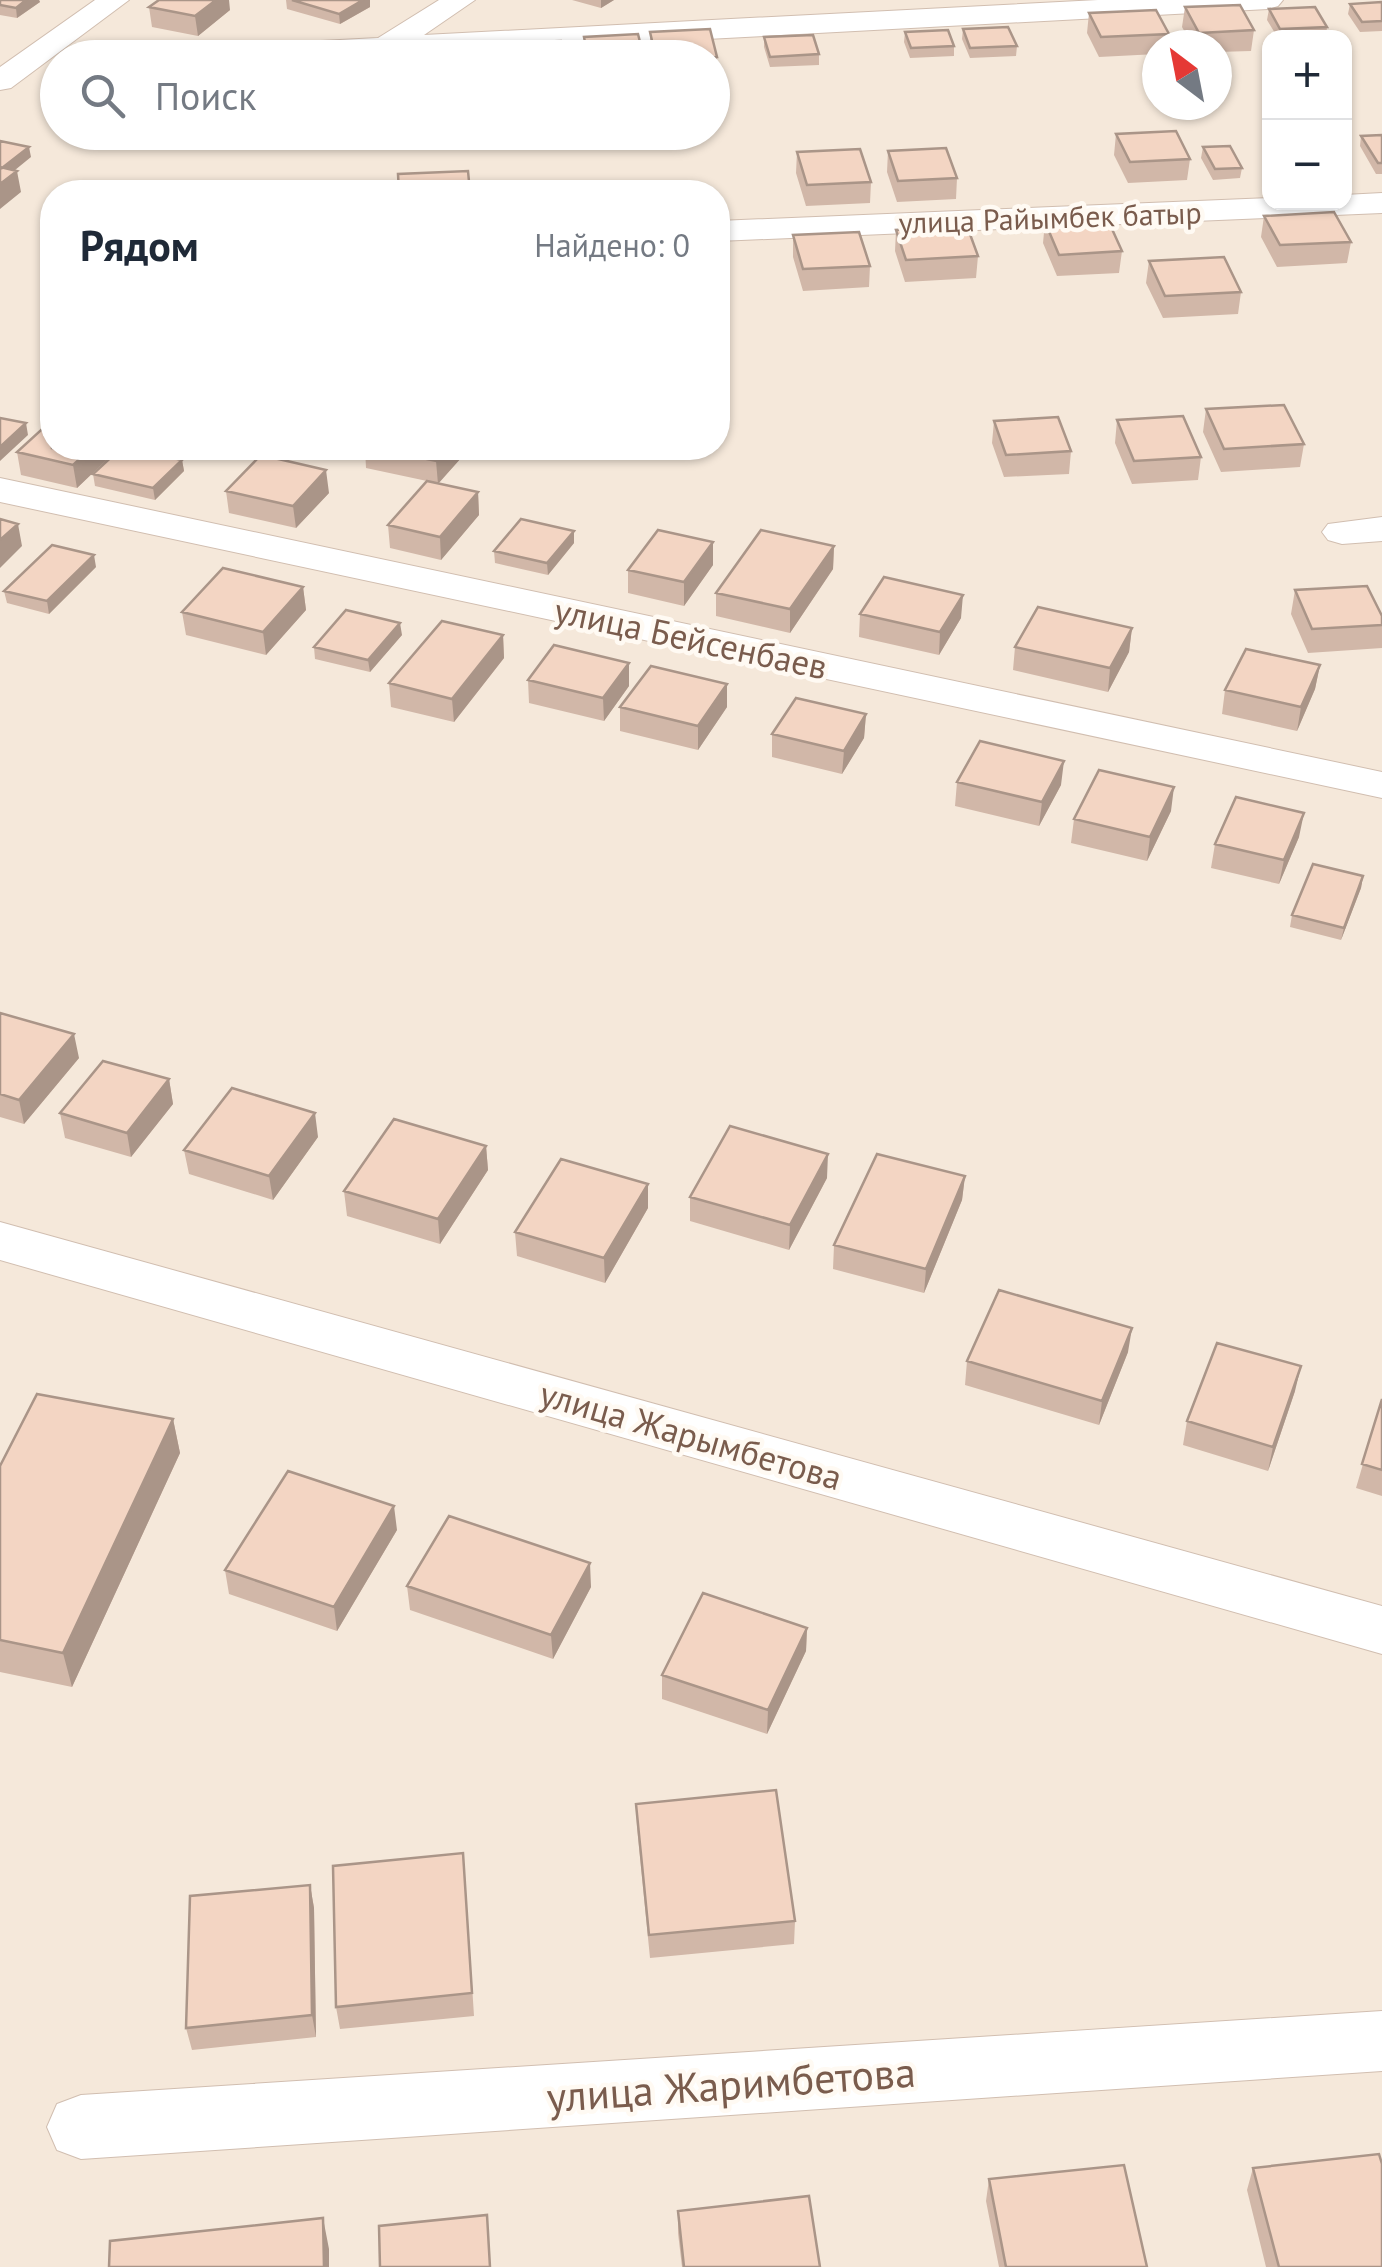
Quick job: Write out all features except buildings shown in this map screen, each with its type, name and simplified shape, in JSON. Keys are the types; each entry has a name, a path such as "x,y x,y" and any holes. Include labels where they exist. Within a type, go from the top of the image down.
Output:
{"street":[{"path":"54,40 114,0"},
{"path":"394,40 460,0"},
{"path":"484,40 1268,0"},
{"path":"7,71 40,49"},
{"path":"7,71 40,66"},
{"name":"улица Райымбек батыр","path":"730,230 1382,203"},
{"name":"улица Бейсенбаев","path":"0,490 1382,785"},
{"path":"1342,532 1382,529"},
{"name":"улица Жарымбетова","path":"0,1241 1382,1630"},
{"name":"улица Жаримбетова","path":"80,2127 1382,2041"}],"shaded area":[{"path":"0,0 1382,0 1382,2267 0,2267"}]}
